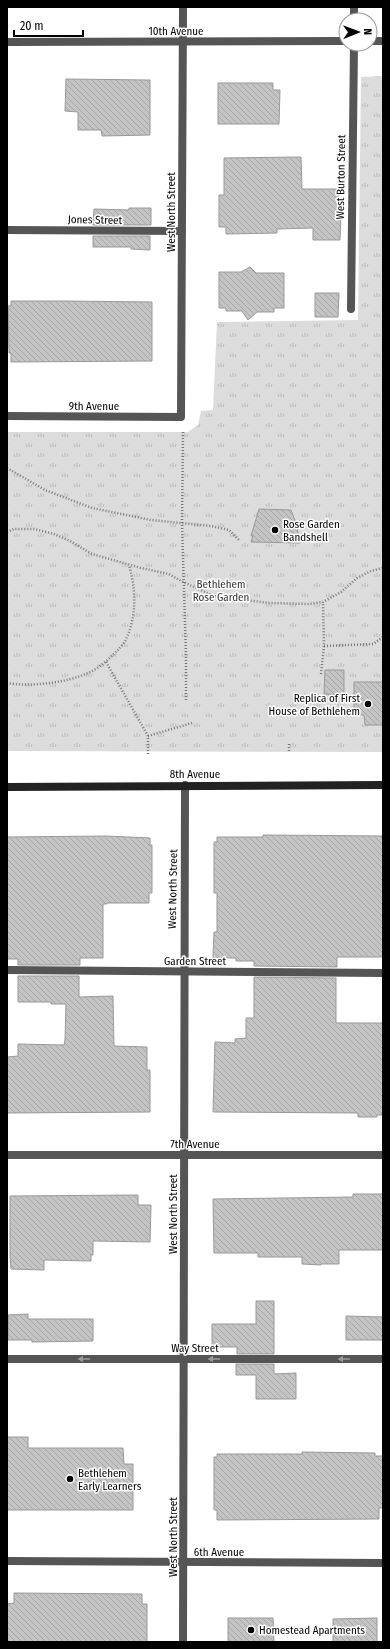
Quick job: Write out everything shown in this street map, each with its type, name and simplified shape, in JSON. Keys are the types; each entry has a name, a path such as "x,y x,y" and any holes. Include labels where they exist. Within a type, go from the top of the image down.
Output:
{"main road":[{"name":"8th Avenue","path":"7,787 383,785"}],"street":[{"name":"West North Street","path":"181,417 183,7"},
{"name":"10th Avenue","path":"7,42 338,41"},
{"name":"West Burton Street","path":"351,309 354,52"},
{"name":"Jones Street","path":"7,230 182,232"},
{"name":"9th Avenue","path":"7,416 181,417"},
{"name":"West North Street","path":"183,1642 185,1358 183,972 185,785"},
{"name":"Garden Street","path":"7,970 383,973"},
{"name":"7th Avenue","path":"7,1155 383,1156"},
{"name":"Way Street","path":"7,1359 383,1359"},
{"name":"6th Avenue","path":"7,1561 383,1563"}],"path":[{"path":"181,417 184,440 182,524 186,701"},
{"path":"7,468 45,490 92,508 151,520 211,526 229,530 239,540"},
{"path":"7,532 14,529 34,529 47,532 70,541 92,554 129,565 169,574 214,596 269,603 308,604 323,602 342,592 357,578 383,568"},
{"path":"7,683 18,685 53,682 88,673 106,662 126,640 134,613 134,581 129,565"},
{"path":"321,674 324,646 323,602"},
{"path":"324,646 373,644 383,637"},
{"path":"106,662 148,736 148,756"},
{"path":"148,736 192,723"},
{"path":"288,751 289,744"}],"green space":[{"name":"Bethlehem Rose Garden","path":"383,76 383,752 7,751 7,432 188,432 198,425 201,411 213,410 217,322 358,320 361,77"}],"building":[{"path":"66,79 150,80 150,135 102,136 101,130 78,130 78,112 65,111"},
{"path":"218,83 273,83 273,90 280,90 279,124 218,124"},
{"path":"301,157 302,189 338,189 339,215 341,215 340,240 313,240 313,228 277,229 277,233 226,234 226,227 219,227 219,195 224,195 224,158"},
{"path":"129,208 151,208 151,225 93,225 94,209 129,210"},
{"path":"93,236 150,236 150,250 131,249 131,247 93,247"},
{"path":"250,267 256,273 284,273 284,308 274,308 274,312 257,312 248,320 242,311 226,311 226,308 219,308 219,272 241,272"},
{"path":"315,293 339,293 338,317 315,317"},
{"path":"11,301 152,302 152,361 11,362 11,353 9,353 8,306 11,306"},
{"name":"Rose Garden Bandshell","path":"259,509 291,510 296,523 300,543 251,542 253,536 251,536"},
{"path":"325,670 344,670 344,695 324,694"},
{"name":"Replica of First House of Bethlehem","path":"354,682 383,682 383,725 365,725 364,715 354,715"},
{"path":"263,835 383,836 383,957 337,957 337,967 254,966 254,961 236,961 236,958 213,958 214,932 217,932 217,893 214,893 214,842 217,842 217,837 263,837"},
{"path":"106,836 150,838 150,845 152,845 152,893 149,893 149,903 103,904 103,958 80,958 80,965 18,965 18,959 7,959 7,837"},
{"path":"18,976 79,976 79,997 113,996 114,1046 147,1047 147,1070 150,1070 150,1112 7,1113 7,1057 18,1056 18,1044 64,1045 65,1040 66,1004 51,1004 51,1002 18,1002"},
{"path":"254,977 336,978 336,1023 383,1023 383,1115 377,1115 377,1117 358,1117 358,1113 213,1112 215,1042 235,1043 235,1039 246,1038 246,1018 254,1018"},
{"path":"353,1194 383,1194 383,1250 339,1250 339,1264 321,1265 302,1264 302,1257 258,1257 258,1253 214,1253 213,1199 353,1197"},
{"path":"138,1195 138,1205 151,1205 150,1242 93,1241 93,1255 91,1255 91,1261 44,1260 44,1270 11,1269 10,1196"},
{"path":"256,1301 274,1301 274,1354 237,1354 237,1347 212,1347 212,1324 256,1324"},
{"path":"28,1314 28,1319 93,1319 93,1341 32,1342 32,1340 8,1340 8,1315"},
{"path":"346,1316 383,1317 383,1340 346,1340"},
{"path":"236,1364 274,1364 274,1374 296,1373 296,1399 256,1399 256,1375 236,1375"},
{"name":"Bethlehem Early Learners","path":"7,1437 28,1437 28,1448 123,1448 124,1464 133,1464 133,1510 7,1510"},
{"path":"302,1452 375,1453 375,1456 383,1456 383,1508 379,1508 379,1519 217,1520 217,1510 214,1510 214,1457 217,1457 217,1454 302,1454"},
{"path":"14,1593 142,1594 142,1604 147,1604 147,1642 7,1642 7,1604 14,1603"},
{"name":"Homestead Apartments","path":"228,1618 273,1618 274,1642 228,1642"},
{"name":"Homestead Apartments","path":"377,1618 377,1642 333,1642 333,1619"}],"place":[{"name":"Rose Garden Bandshell","path":"275,530"},
{"name":"Replica of First House of Bethlehem","path":"368,704"},
{"name":"Bethlehem Early Learners","path":"70,1479"},
{"name":"Homestead Apartments","path":"251,1630"}]}
